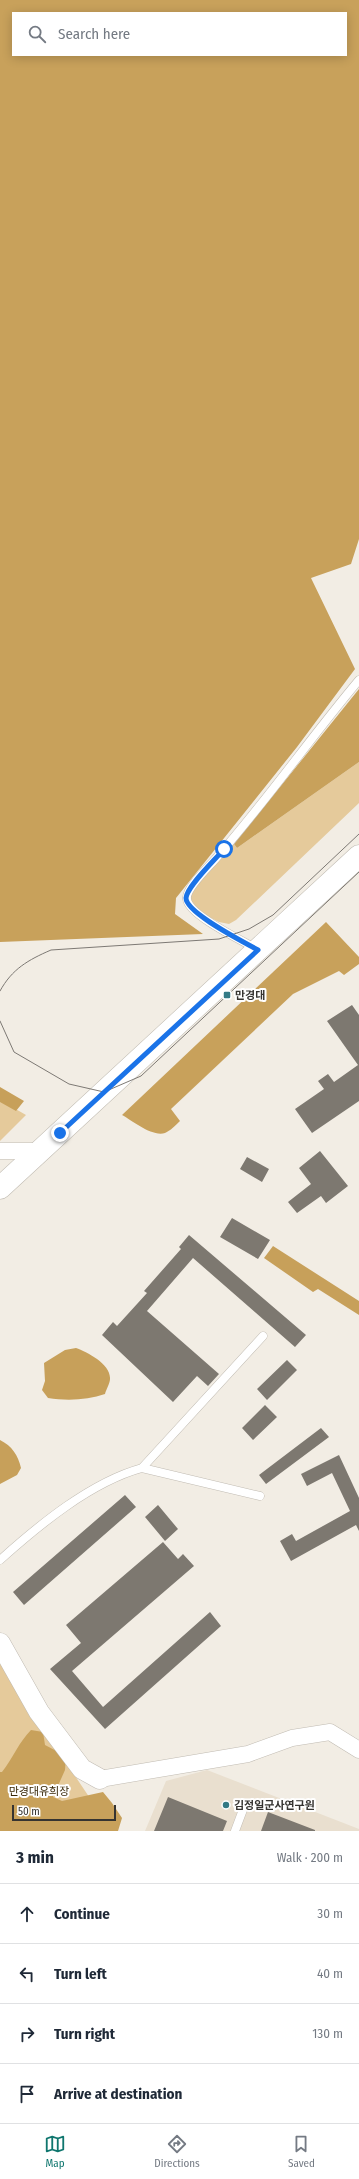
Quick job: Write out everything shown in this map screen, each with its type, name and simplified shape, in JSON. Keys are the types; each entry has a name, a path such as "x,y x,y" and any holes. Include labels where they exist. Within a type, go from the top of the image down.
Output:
{"main road":[{"path":"0,1188 359,856"}],"street":[{"path":"0,1151 41,1150"},
{"path":"0,1643 39,1712 82,1770 100,1779 248,1754 292,1738 330,1732 359,1750"}],"lane":[{"path":"258,950 210,922 189,906 186,898 188,893 359,680"},
{"path":"142,1468 263,1336"},
{"path":"0,1560 43,1522 120,1474 142,1468 260,1496"},
{"path":"235,1831 244,1806"}],"shaded area":[{"path":"0,1087 24,1101 16,1111 0,1102"},
{"path":"273,1246 359,1301 359,1315 318,1289 313,1292 264,1258"},
{"path":"76,1348 98,1359 107,1368 110,1379 105,1394 92,1398 48,1398 42,1390 45,1381 44,1363 65,1350"},
{"path":"0,1440 14,1451 21,1468 17,1475 0,1484"},
{"name":"김정일군사연구원","path":"207,1770 359,1829 359,1831 145,1831 166,1781"}],"green space":[{"path":"0,0 359,0 359,539 351,564 311,578 355,669 297,747 176,898 175,914 203,934 0,942"},
{"path":"359,689 359,762 237,848 234,844"},
{"path":"359,762 359,803 236,920 229,924 219,922 205,915 191,904 189,896 193,889 234,844 237,848"},
{"path":"326,922 359,957 359,964 344,975 339,971 293,994 171,1109 180,1121 169,1131 160,1134 154,1133 122,1115"},
{"path":"0,1100 26,1115 0,1141"},
{"name":"만경대유희장","path":"0,1650 67,1764 112,1831 0,1831"},
{"name":"만경대유희장","path":"31,1730 43,1732 45,1745 66,1756 65,1770 53,1797 62,1801 103,1792 122,1818 118,1831 0,1831 0,1772 2,1772"}],"building":[{"path":"352,1005 359,1015 359,1101 312,1133 295,1109 324,1089 318,1081 328,1074 334,1082 358,1065 327,1021"},
{"path":"320,1151 348,1186 326,1203 321,1196 297,1213 288,1202 311,1184 299,1168"},
{"path":"247,1157 269,1169 262,1182 240,1169"},
{"path":"232,1218 270,1240 258,1259 220,1237"},
{"path":"189,1235 306,1335 295,1347 193,1258 147,1311 219,1374 208,1386 197,1376 173,1402 102,1335 113,1322 117,1326 147,1293 144,1291 181,1249 179,1247"},
{"path":"287,1360 297,1370 267,1400 257,1389"},
{"path":"265,1405 277,1417 253,1440 242,1428"},
{"path":"321,1428 329,1437 266,1484 259,1475"},
{"path":"339,1455 359,1498 359,1531 356,1525 291,1561 280,1541 292,1534 296,1541 350,1511 332,1473 307,1486 301,1474"},
{"path":"125,1495 136,1507 24,1605 13,1592"},
{"path":"158,1505 178,1529 165,1541 145,1517"},
{"path":"163,1542 178,1559 183,1554 194,1566 72,1671 103,1707 210,1612 221,1626 105,1729 50,1669 81,1643 66,1625"},
{"path":"168,1797 227,1821 223,1831 154,1831"},
{"path":"268,1812 315,1830 315,1831 261,1831"}],"tram line":[{"path":"0,991 15,971 21,966 51,950 219,939 249,929 273,915 359,834"},
{"path":"0,1021 14,1052 69,1084 104,1092 141,1076 359,872"}],"place":[{"name":"만경대","path":"227,995"},
{"name":"김정일군사연구원","path":"226,1805"}],"route":[{"path":"60,1133 258,950 210,922 189,906 186,898 190,889 224,849"}]}
